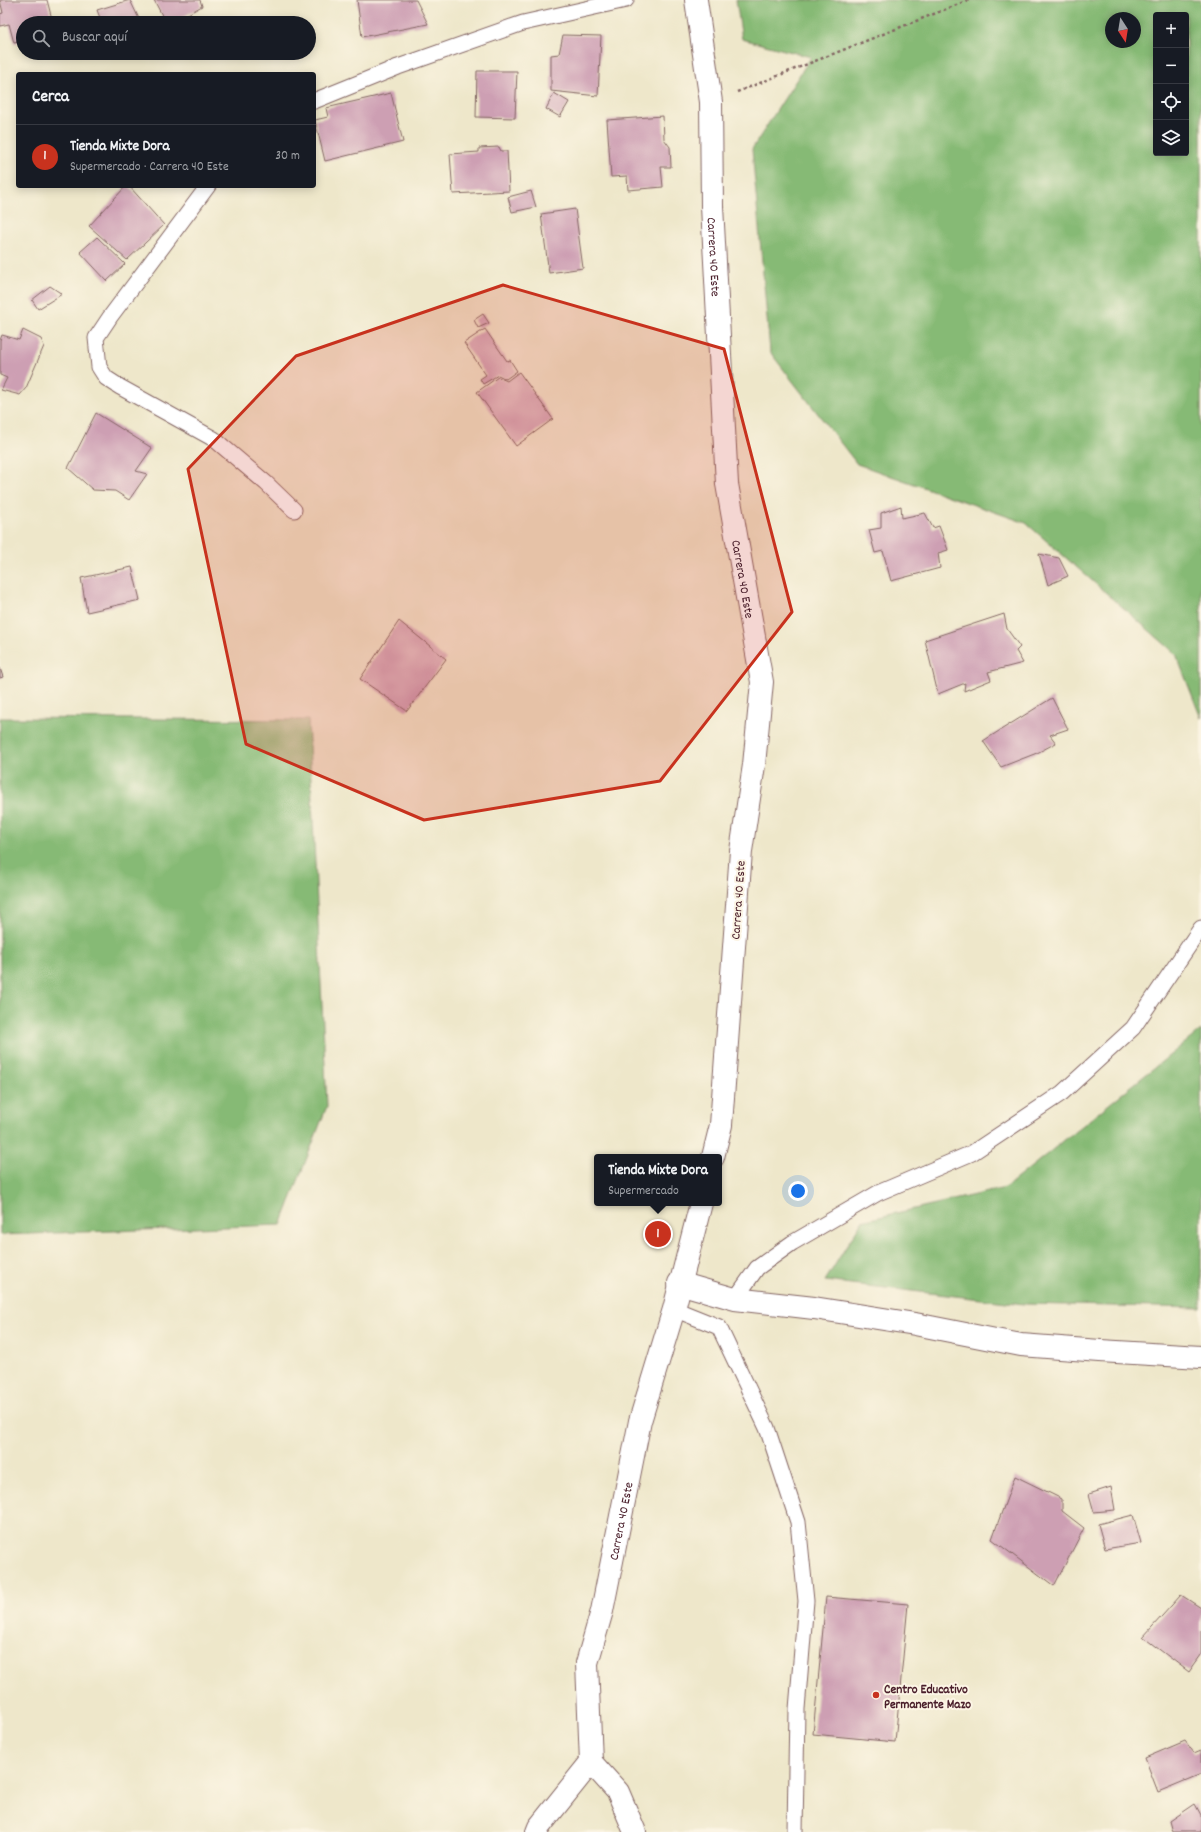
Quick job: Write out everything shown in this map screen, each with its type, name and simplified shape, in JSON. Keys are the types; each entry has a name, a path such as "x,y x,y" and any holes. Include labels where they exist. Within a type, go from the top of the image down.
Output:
{"street":[{"name":"Carrera 40 Este","path":"696,0 711,102 712,206 727,484 762,682 754,766 741,851 721,1125 714,1154"},
{"name":"Carrera 40 Este","path":"591,1762 587,1663 602,1611 640,1422 674,1309 679,1283 700,1206"},
{"path":"679,1283 735,1299 814,1308 915,1324 1021,1345 1201,1356"},
{"path":"537,1832 539,1827 591,1762 618,1792 634,1832"}],"lane":[{"path":"316,100 398,67 523,23 626,0"},
{"path":"207,188 96,338 99,367 106,378 120,387 214,439 266,483 294,510"},
{"path":"735,1299 757,1268 792,1243 878,1193 972,1153 1062,1093 1133,1028 1201,928"},
{"path":"674,1309 719,1327 767,1428 798,1522 806,1601 797,1710 795,1832"}],"path":[{"path":"711,102 969,0"}],"highlighted area":[{"path":"503,285 724,349 792,612 660,781 424,820 246,744 188,469 296,356"}],"green space":[{"path":"736,0 1201,0 1201,718 1176,654 1026,523 857,464 770,352 752,149 811,57 742,39"},
{"path":"0,718 308,720 327,1106 281,1225 0,1235"},
{"path":"1201,1030 1201,1308 1024,1304 825,1281 862,1221 1005,1188"}],"building":[{"path":"0,0 47,0 51,16 16,16 16,43 14,43 9,24 0,26 0,14 3,13"},
{"path":"130,0 138,16 99,16 97,10"},
{"path":"154,0 200,0 202,6 184,16 162,16"},
{"path":"357,0 416,0 428,24 362,37"},
{"path":"563,35 601,36 598,96 551,91 551,55 559,54"},
{"path":"477,71 517,71 515,118 476,117"},
{"path":"391,93 403,142 325,161 316,120 328,117 326,108"},
{"path":"554,93 569,102 560,117 546,109"},
{"path":"663,116 664,139 670,147 671,167 661,167 663,187 628,190 627,176 611,177 607,120"},
{"path":"499,147 501,151 507,151 509,191 453,194 450,154 479,152 479,148"},
{"path":"124,188 131,188 164,225 127,260 89,226"},
{"path":"531,191 536,207 512,212 508,197"},
{"path":"575,209 583,268 549,273 541,214"},
{"path":"97,237 125,264 107,281 80,252"},
{"path":"50,286 62,294 38,309 32,300"},
{"path":"483,314 489,323 478,328 474,320"},
{"path":"485,329 507,361 510,360 517,371 506,379 498,375 483,384 480,379 486,375 464,343"},
{"path":"23,330 41,339 44,346 26,388 20,395 1,390 7,378 0,375 0,340 2,335 19,340"},
{"path":"519,372 553,419 516,446 477,392 498,377 507,381"},
{"path":"96,413 152,448 136,471 147,474 129,500 115,491 93,490 68,468"},
{"path":"901,506 902,518 925,513 933,528 939,526 948,550 938,553 940,568 891,581 883,551 875,553 869,530 881,528 881,513"},
{"path":"1039,554 1059,558 1068,576 1048,585"},
{"path":"132,567 140,600 87,612 81,578"},
{"path":"1004,614 1007,629 1020,647 1016,651 1023,663 988,672 991,680 964,691 965,683 938,694 925,640"},
{"path":"399,621 446,659 407,711 360,679"},
{"path":"0,668 3,677 0,678"},
{"path":"1052,698 1068,729 1050,735 1056,743 1037,753 1001,767 983,741"},
{"path":"1015,1476 1062,1499 1062,1511 1084,1528 1054,1586 992,1539"},
{"path":"1111,1487 1115,1510 1094,1512 1089,1494"},
{"path":"1133,1515 1141,1543 1105,1549 1098,1524"},
{"path":"1181,1595 1201,1608 1201,1655 1189,1672 1143,1637"},
{"path":"826,1597 908,1604 895,1742 813,1734"},
{"path":"1185,1741 1194,1753 1201,1750 1201,1774 1158,1792 1145,1758"},
{"path":"1195,1804 1201,1815 1201,1832 1173,1832 1170,1821"}],"place":[{"name":"Tienda Mixte Dora","path":"658,1234"},
{"name":"Centro Educativo Permanente Mazo","path":"876,1695"}]}
